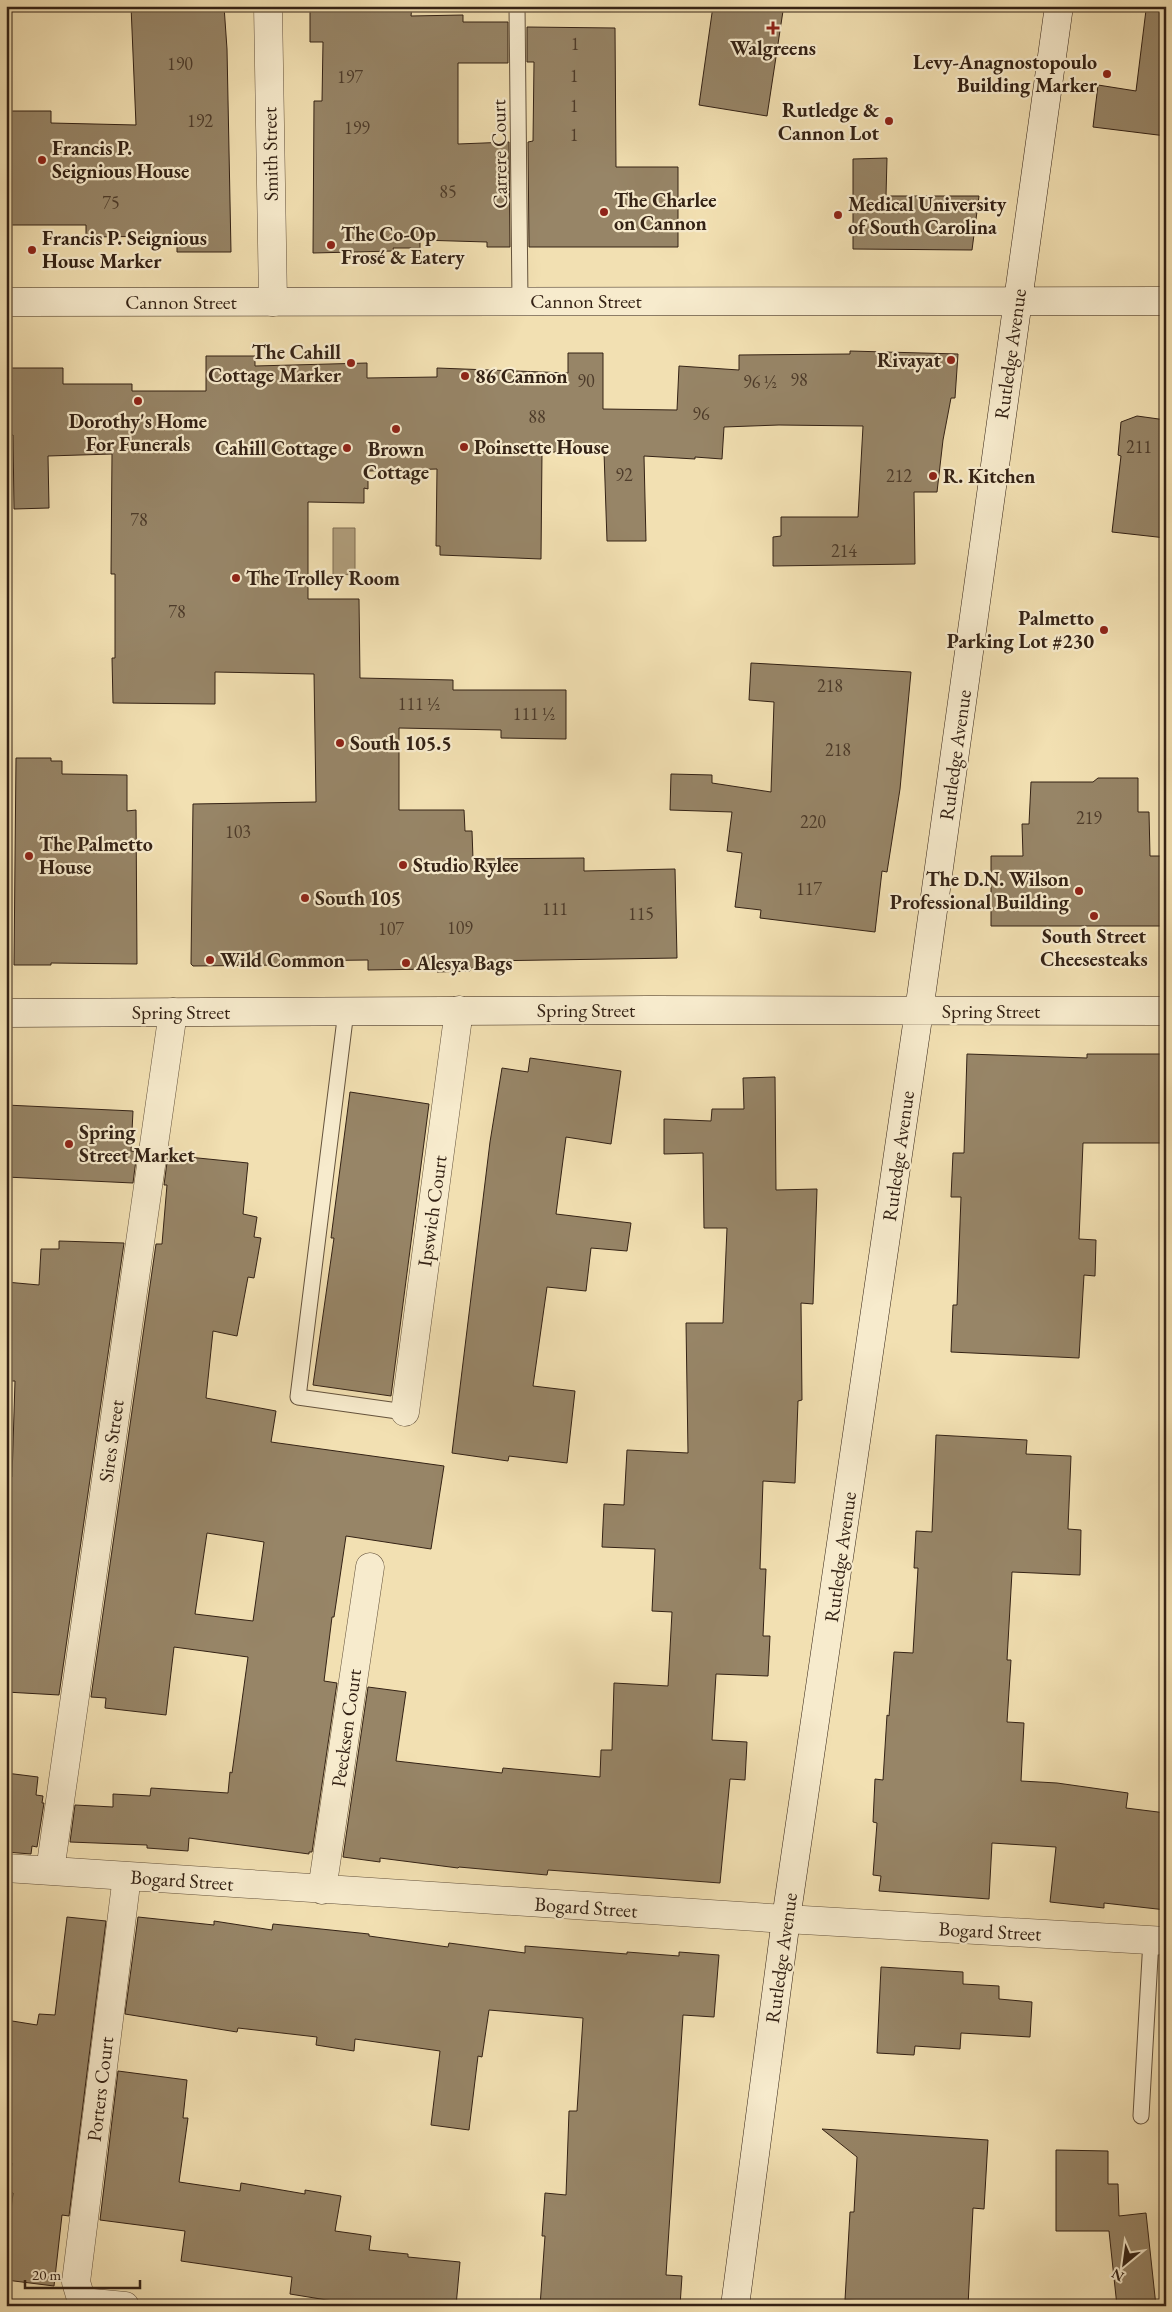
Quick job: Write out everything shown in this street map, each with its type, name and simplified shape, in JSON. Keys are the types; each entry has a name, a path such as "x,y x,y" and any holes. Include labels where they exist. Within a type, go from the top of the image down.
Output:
{"main road":[{"name":"Smith Street","path":"268,6 273,302"},
{"name":"Rutledge Avenue","path":"735,2306 786,1919 919,1011 1059,6"},
{"name":"Cannon Street","path":"6,302 1166,301"},
{"name":"Spring Street","path":"6,1013 459,1010 1166,1011"},
{"name":"Ipswich Court","path":"405,1412 459,1010"},
{"name":"Sires Street","path":"50,1871 173,1012"},
{"name":"Peecksen Court","path":"322,1890 370,1567"},
{"name":"Bogard Street","path":"6,1868 322,1890 1159,1941"},
{"name":"Porters Court","path":"125,2306 82,2302 76,2282 128,1876"}],"lane":[{"name":"Carrere Court","path":"517,6 520,301"},
{"path":"346,1011 298,1397 405,1412"},
{"path":"1141,2116 1159,1941"}],"shaded area":[{"path":"333,528 355,528 355,575 333,574"}],"building":[{"path":"131,6 224,6 227,49 231,252 177,252 177,236 86,237 86,225 6,225 6,111 51,111 51,123 136,125"},
{"path":"310,6 412,6 411,16 463,15 463,22 508,22 508,63 458,63 458,144 509,142 510,247 487,247 487,242 420,240 420,248 393,248 394,251 313,253 314,101 322,101 323,42 310,42"},
{"path":"713,6 755,6 783,11 767,116 699,105"},
{"path":"1146,10 1166,11 1166,136 1093,127 1098,85 1136,91"},
{"path":"527,27 615,28 616,167 678,167 678,247 529,247 528,142 533,141 534,62 527,62"},
{"path":"887,158 886,196 979,196 972,250 853,249 853,159"},
{"path":"850,351 958,354 955,398 951,398 943,440 937,492 914,492 915,564 773,566 773,537 781,536 781,517 858,517 863,426 779,425 724,427 722,459 644,456 646,541 607,541 604,452 542,452 541,559 440,555 440,546 436,546 437,469 368,471 368,489 364,488 364,503 308,502 308,599 359,599 360,678 453,680 453,690 566,690 566,739 501,738 501,730 399,728 399,810 464,810 465,831 472,831 473,859 584,858 584,871 675,869 677,958 483,961 483,968 470,968 470,971 437,972 437,969 368,970 368,960 284,961 284,965 193,966 191,964 193,804 316,802 314,674 215,672 215,704 113,703 112,658 115,658 115,574 111,574 112,454 48,456 49,508 14,509 13,435 6,435 6,368 63,368 63,384 132,384 132,391 206,391 206,356 255,356 255,366 367,363 367,378 437,377 437,368 568,373 568,353 603,353 603,409 677,410 679,366 739,370 739,355 850,354"},
{"path":"1137,416 1166,420 1166,538 1112,532 1121,456 1118,455 1121,422"},
{"path":"751,663 911,672 900,789 887,872 882,871 875,932 760,918 761,910 735,907 742,853 727,851 732,812 670,810 671,774 712,775 712,783 771,792 774,702 749,700"},
{"path":"16,758 51,758 51,761 62,761 62,774 127,775 127,811 136,810 137,964 51,963 51,965 14,965"},
{"path":"1098,778 1138,778 1138,812 1149,812 1150,856 1166,856 1166,926 991,926 991,856 1023,856 1022,824 1029,824 1031,782 1093,782"},
{"path":"967,1054 1087,1058 1087,1054 1166,1054 1166,1143 1083,1143 1079,1239 1096,1240 1095,1276 1084,1275 1079,1358 951,1352 953,1305 957,1305 961,1197 951,1197 953,1153 964,1153"},
{"path":"530,1058 621,1071 611,1144 566,1137 556,1214 631,1223 627,1251 591,1248 586,1291 547,1287 533,1386 575,1391 567,1463 509,1456 508,1461 452,1453 490,1142 502,1068 528,1072"},
{"path":"775,1077 776,1190 817,1189 813,1304 801,1303 802,1400 798,1401 795,1483 763,1481 760,1569 766,1569 763,1636 770,1636 768,1676 716,1674 712,1740 747,1742 745,1780 730,1779 720,1883 548,1870 547,1875 458,1868 380,1858 380,1862 343,1857 368,1687 406,1692 396,1761 502,1773 503,1768 600,1777 601,1750 612,1750 614,1683 668,1686 672,1612 652,1611 655,1549 602,1547 604,1504 624,1505 627,1450 688,1453 686,1323 723,1323 727,1228 704,1228 703,1153 664,1154 664,1119 711,1121 712,1109 744,1109 743,1078"},
{"path":"350,1092 429,1104 391,1396 313,1385 334,1238 331,1238"},
{"name":"Spring Street Market","path":"6,1105 133,1111 131,1151 137,1152 133,1183 6,1177"},
{"path":"168,1155 248,1163 243,1214 257,1217 254,1237 261,1238 254,1278 248,1277 237,1336 213,1331 206,1398 276,1411 271,1442 444,1466 431,1549 346,1536 334,1617 332,1617 324,1681 337,1683 312,1852 309,1852 309,1854 189,1838 188,1851 147,1848 147,1845 70,1842 75,1805 113,1807 113,1794 150,1796 151,1788 228,1793 230,1772 232,1773 248,1657 174,1647 166,1715 105,1708 106,1698 91,1697 156,1244 162,1244 167,1185 164,1185","holes":["207,1533 264,1542 253,1621 195,1614"]},
{"path":"59,1241 124,1243 59,1695 6,1692 6,1476 12,1477 15,1381 6,1381 6,1282 39,1285 41,1249 59,1249"},
{"path":"936,1435 1027,1440 1026,1454 1071,1456 1068,1529 1081,1530 1080,1575 1012,1572 1007,1660 1011,1660 1007,1722 1024,1723 1021,1781 1057,1783 1128,1793 1126,1808 1166,1813 1166,1910 1104,1903 1104,1908 1050,1902 1056,1847 992,1843 989,1899 879,1891 881,1876 873,1875 877,1823 873,1822 875,1779 883,1780 887,1715 889,1716 894,1652 913,1653 918,1568 914,1568 916,1531 932,1532"},
{"path":"6,1773 38,1777 36,1795 43,1796 42,1803 44,1803 37,1847 32,1846 31,1854 6,1852"},
{"path":"67,1917 106,1921 69,2216 62,2215 54,2286 6,2280 6,2253 13,2193 8,2192 12,2163 6,2163 6,2020 37,2025 39,2014 55,2015"},
{"path":"138,1917 214,1925 214,1921 272,1930 273,1924 369,1934 369,1936 448,1947 449,1943 525,1953 525,1946 627,1954 627,1952 679,1956 679,1952 719,1955 714,2017 683,2015 666,2275 682,2276 680,2306 540,2306 545,2236 542,2236 545,2193 566,2195 569,2111 577,2111 583,2018 489,2010 482,2057 478,2056 469,2130 431,2125 440,2051 355,2039 354,2051 316,2045 317,2037 238,2028 237,2032 125,2014"},
{"path":"881,1967 963,1972 963,1984 999,1986 999,1999 1032,2002 1030,2037 961,2033 960,2049 915,2046 914,2055 877,2053"},
{"path":"118,2071 187,2080 183,2118 188,2118 179,2182 240,2191 241,2183 305,2194 305,2190 341,2196 335,2231 371,2236 369,2250 408,2254 408,2257 460,2262 456,2306 333,2306 333,2301 290,2294 292,2277 181,2261 185,2231 100,2220"},
{"path":"822,2129 988,2140 984,2209 973,2208 968,2306 845,2300 850,2212 854,2212 857,2157"},
{"path":"1056,2150 1108,2151 1108,2184 1118,2184 1119,2216 1146,2213 1156,2306 1117,2306 1109,2231 1056,2231"}],"place":[{"name":"Walgreens","path":"773,28"},
{"name":"Levy-Anagnostopoulo Building Marker","path":"1107,74"},
{"name":"Rutledge & Cannon Lot","path":"889,121"},
{"name":"Francis P. Seignious House","path":"42,160"},
{"name":"The Charlee on Cannon","path":"604,212"},
{"name":"Medical University of South Carolina","path":"838,215"},
{"name":"The Co-Op Frosé & Eatery","path":"331,245"},
{"name":"Francis P. Seignious House Marker","path":"32,250"},
{"name":"Rivayat","path":"951,360"},
{"name":"The Cahill Cottage Marker","path":"351,363"},
{"name":"86 Cannon","path":"465,376"},
{"name":"Dorothy's Home For Funerals","path":"138,401"},
{"name":"Brown Cottage","path":"396,429"},
{"name":"Poinsette House","path":"464,447"},
{"name":"Cahill Cottage","path":"347,448"},
{"name":"R. Kitchen","path":"933,476"},
{"name":"The Trolley Room","path":"236,578"},
{"name":"Palmetto Parking Lot #230","path":"1104,630"},
{"name":"South 105.5","path":"340,743"},
{"name":"The Palmetto House","path":"29,856"},
{"name":"Studio Rylee","path":"403,865"},
{"name":"The D.N. Wilson Professional Building","path":"1079,891"},
{"name":"South 105","path":"305,898"},
{"name":"South Street Cheesesteaks","path":"1094,916"},
{"name":"Wild Common","path":"210,960"},
{"name":"Alesya Bags","path":"406,963"},
{"name":"Spring Street Market","path":"69,1144"}]}
